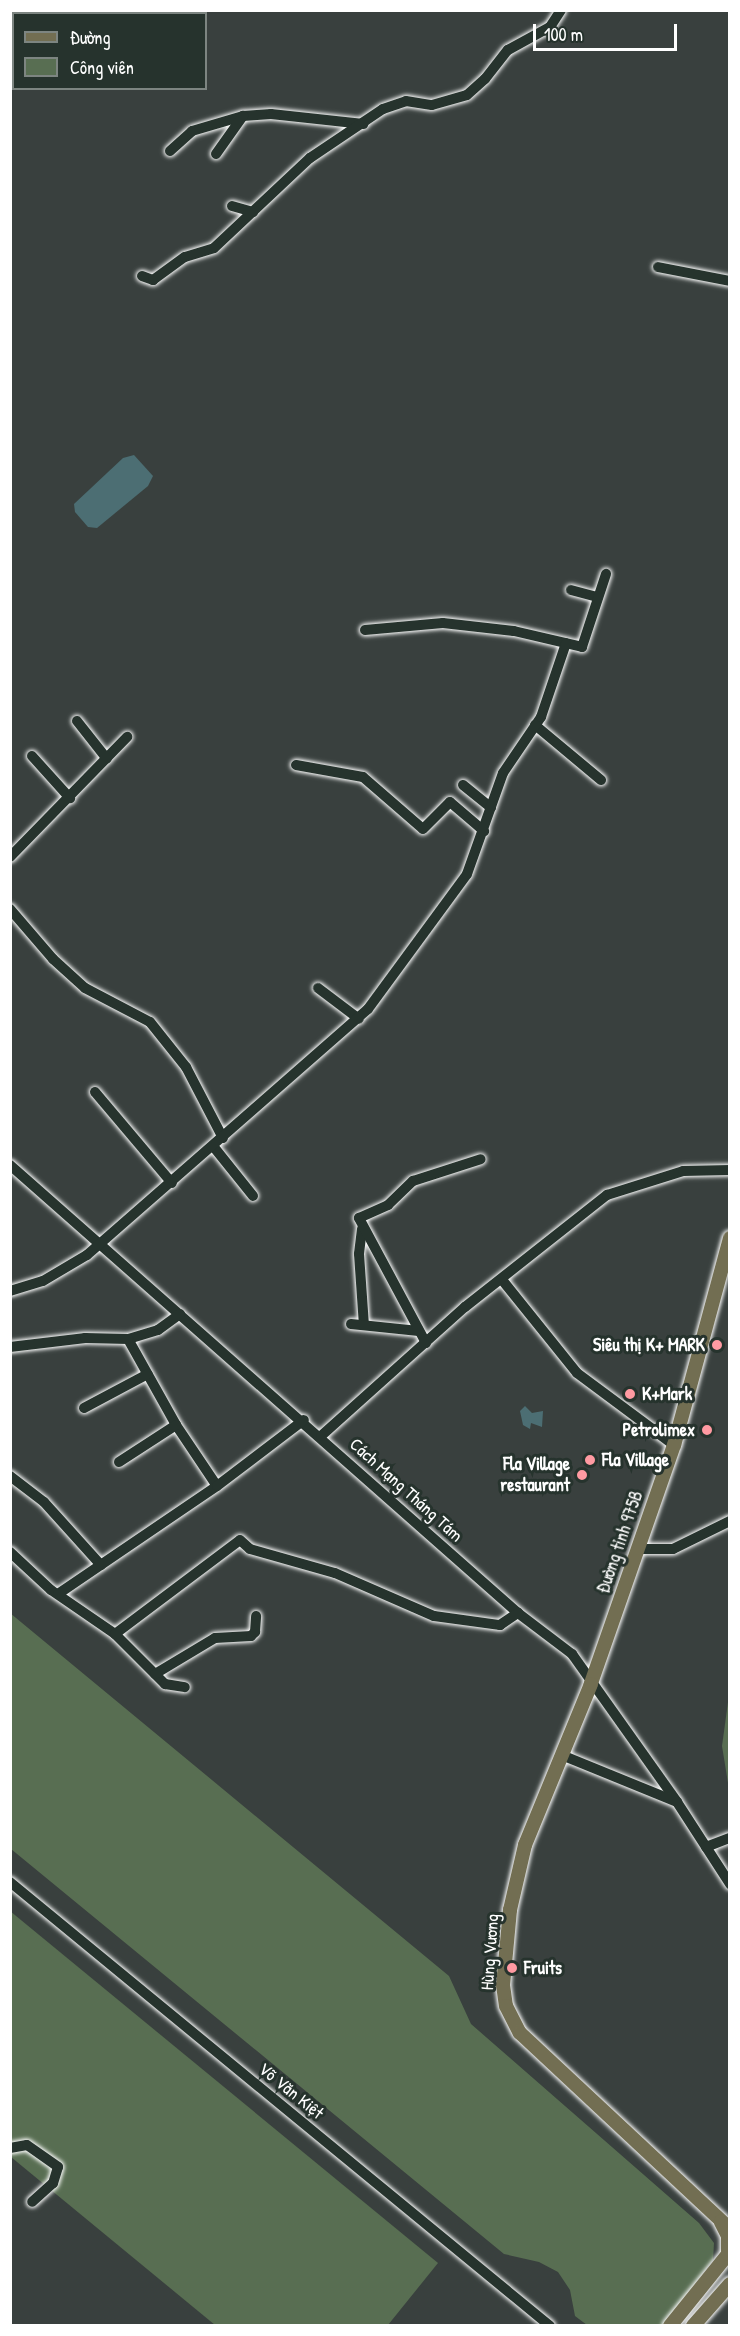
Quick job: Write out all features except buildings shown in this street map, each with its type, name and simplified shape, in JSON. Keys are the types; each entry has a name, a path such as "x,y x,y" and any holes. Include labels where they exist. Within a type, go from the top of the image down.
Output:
{"main road":[{"name":"Đường tỉnh 975B","path":"591,1684 674,1445 729,1238"},
{"name":"Hùng Vương","path":"591,1684 564,1756 525,1845 517,1876 504,1967 508,2014 528,2042 719,2217 729,2229"},
{"name":"Hùng Vương","path":"670,2325 728,2254 728,2236 719,2217"},
{"path":"693,2325 729,2284"}],"street":[{"path":"142,276 153,280 185,257 214,248 310,158 396,104 432,105 466,95 485,79 508,50 549,27 561,10"},
{"path":"170,151 192,131 243,116 272,114 364,124"},
{"path":"216,154 243,116"},
{"path":"232,206 253,212"},
{"path":"657,267 729,281"},
{"path":"365,630 443,622 514,630 582,647 606,574"},
{"path":"571,590 597,597"},
{"path":"10,1291 60,1272 100,1245 359,1019 399,971 467,874 509,759 535,725 550,696 566,643"},
{"path":"77,721 107,759"},
{"path":"535,725 601,780"},
{"path":"10,857 127,737"},
{"path":"32,756 70,798"},
{"path":"296,765 363,777 423,829 450,802 484,831"},
{"path":"464,785 491,808"},
{"path":"10,909 53,959 85,988 150,1022 186,1067 223,1138"},
{"path":"318,988 359,1019"},
{"path":"95,1092 172,1183"},
{"path":"213,1146 253,1196"},
{"path":"426,1343 362,1229 359,1218 388,1205 413,1181 480,1159"},
{"name":"Cách Mạng Tháng Tám","path":"10,1165 304,1420 518,1613 572,1654 591,1684 677,1802 729,1884"},
{"path":"321,1436 426,1343 607,1195 683,1171 729,1170"},
{"path":"362,1229 359,1254 364,1325"},
{"path":"503,1281 577,1373 674,1445"},
{"path":"10,1347 85,1338 128,1339 158,1330 180,1314"},
{"path":"351,1324 418,1330"},
{"path":"128,1339 176,1425 217,1486"},
{"path":"84,1408 148,1374"},
{"path":"58,1594 217,1486 304,1420"},
{"path":"119,1462 176,1425"},
{"path":"10,1476 44,1502 100,1565"},
{"path":"637,1549 673,1549 729,1521"},
{"path":"115,1634 240,1540 250,1549 335,1573 434,1616 500,1625 518,1613"},
{"path":"10,1552 58,1594 115,1634 170,1688 184,1687"},
{"path":"155,1674 215,1638 251,1636 255,1632 256,1616"},
{"path":"564,1756 677,1802"},
{"path":"706,1847 729,1838"},
{"name":"Võ Văn Kiệt","path":"10,1882 550,2325"},
{"path":"10,2148 27,2145 58,2167 53,2183 32,2202"}],"green space":[{"path":"10,1613 449,1976 471,2024 699,2223 714,2243 713,2260 663,2325 587,2325 575,2316 570,2290 558,2272 539,2262 504,2254 11,1849"},
{"path":"729,1695 729,1789 722,1746"},
{"path":"10,1911 438,2263 388,2325 215,2325 11,2157"}],"water":[{"path":"134,455 153,476 148,486 97,528 88,527 75,512 74,504 123,458"},
{"path":"525,1406 532,1413 543,1411 542,1427 531,1423 530,1429 523,1425 520,1411"}],"place":[{"name":"Siêu thị K+ MARK","path":"717,1345"},
{"name":"K+Mark","path":"630,1394"},
{"name":"Petrolimex","path":"707,1430"},
{"name":"Fla Village","path":"590,1460"},
{"name":"Fla Village restaurant","path":"582,1475"},
{"name":"Fruits","path":"512,1968"}]}
